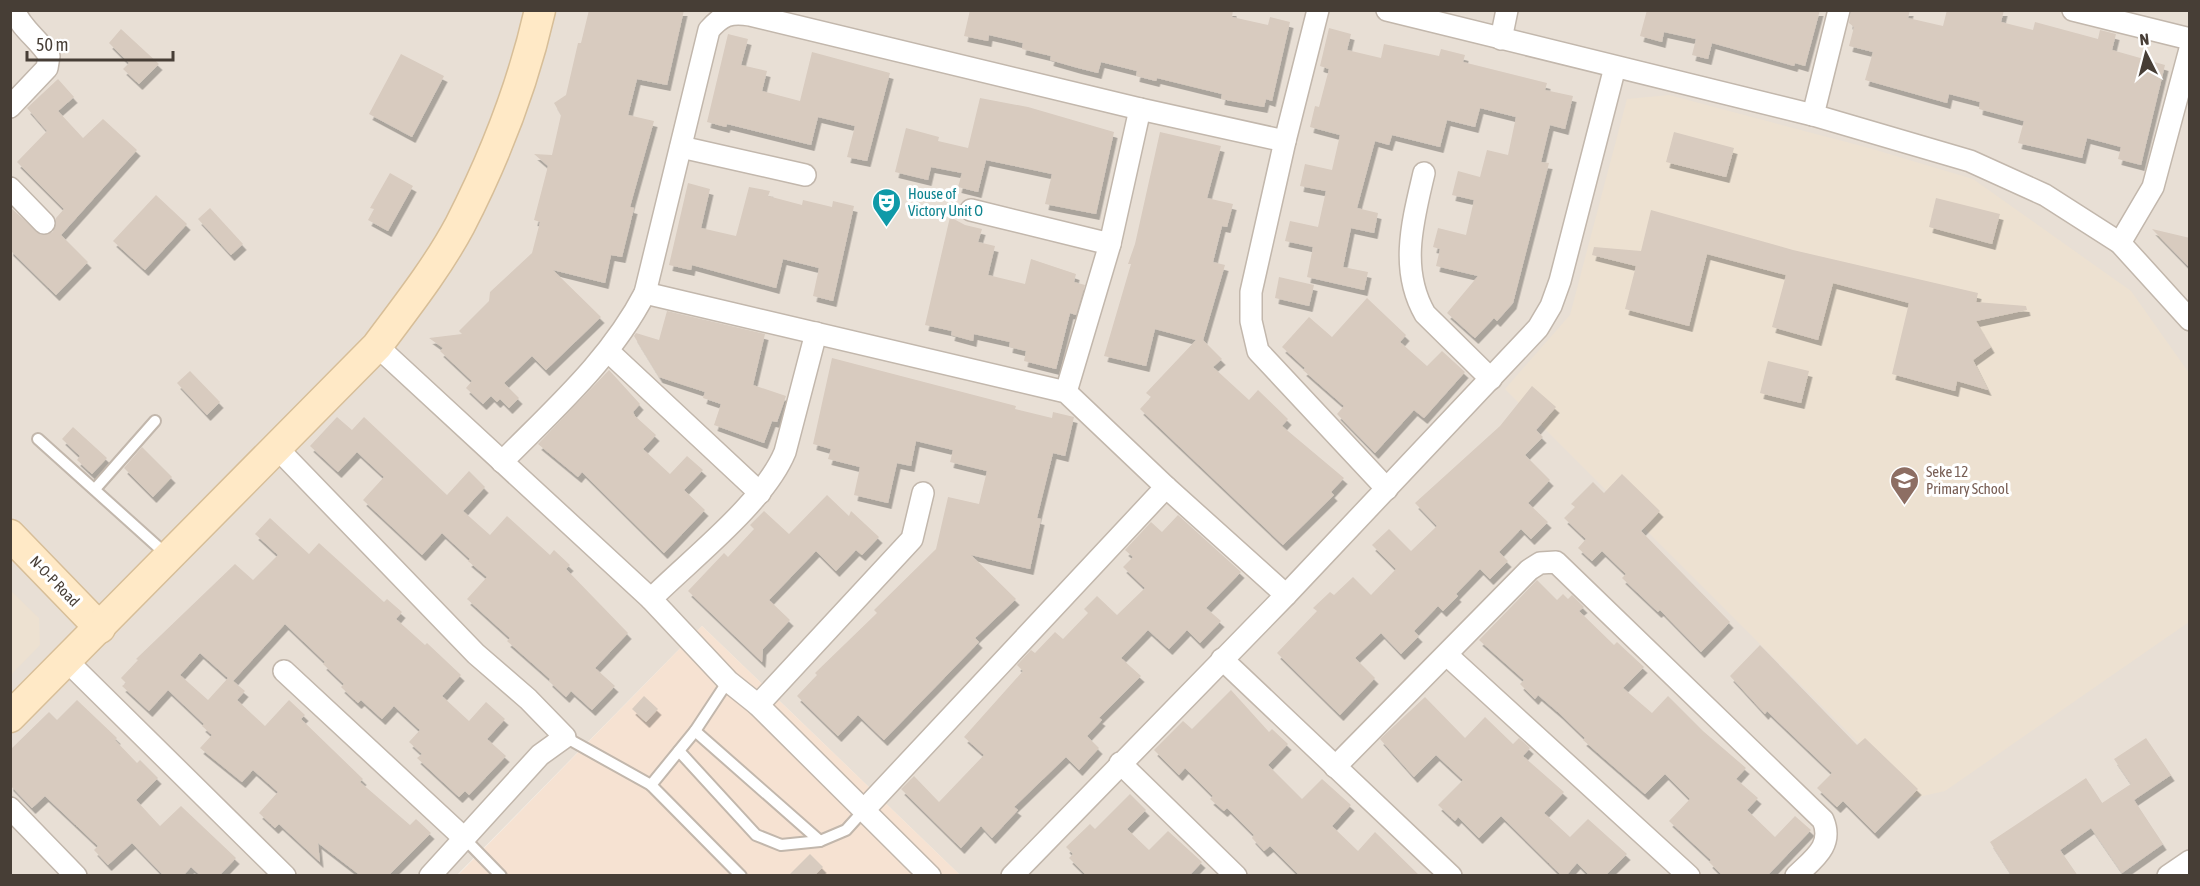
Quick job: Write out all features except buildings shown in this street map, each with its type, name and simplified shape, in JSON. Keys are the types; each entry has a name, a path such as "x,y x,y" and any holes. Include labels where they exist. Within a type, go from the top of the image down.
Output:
{"street":[{"path":"10,106 47,68 50,57 43,45 18,21 14,10"},
{"path":"10,717 377,346 425,282 459,226 498,142 518,92 540,10"},
{"path":"1318,10 1284,141 1251,292 1251,321 1258,351 1387,489"},
{"path":"1387,10 1813,115 1970,161 2045,195 2120,243 2190,320"},
{"path":"1501,39 1507,10"},
{"path":"1813,115 1839,10"},
{"path":"2073,10 2190,39"},
{"path":"502,462 609,352 629,324 645,293 709,30 720,18 733,12 1284,141"},
{"path":"2120,243 2153,187 2190,49"},
{"path":"1019,873 1120,763 1286,595 1538,328 1551,306 1560,281 1615,67"},
{"path":"1066,392 1110,244 1140,109"},
{"path":"681,147 805,176"},
{"path":"1425,173 1413,222 1409,251 1419,303 1425,314 1491,379"},
{"path":"10,188 44,223"},
{"path":"971,210 1110,244"},
{"path":"645,293 1066,392 1166,487 1286,595"},
{"path":"651,599 760,493 778,468 785,452 816,333"},
{"path":"377,346 651,599 728,681 758,705 930,876"},
{"path":"609,352 760,493"},
{"path":"276,447 476,654 528,699 564,737 540,754 430,876"},
{"path":"864,810 1166,487"},
{"path":"758,705 912,539 923,493"},
{"name":"N-O-P Road","path":"10,535 100,628"},
{"path":"1335,767 1448,656 1529,570 1540,563 1556,562 1823,820 1827,842 1796,876"},
{"path":"1448,656 1689,876"},
{"path":"1222,659 1451,876"},
{"path":"66,660 285,876"},
{"path":"284,671 465,839"},
{"path":"1120,763 1236,876"},
{"path":"10,808 76,876"},
{"path":"2168,876 2190,861"}],"lane":[{"path":"95,489 155,421"},
{"path":"38,439 169,557"},
{"path":"651,785 695,731 728,681"},
{"path":"695,731 820,841"},
{"path":"564,737 651,785 741,876"},
{"path":"679,751 756,835 781,845 820,841 846,830 864,810"},
{"path":"465,839 501,876"}],"shaded area":[{"path":"10,11 2189,11 2189,875 960,875 702,626 457,875 11,875"},
{"name":"Seke 12 Primary School","path":"1669,95 1869,148 1973,179 2131,291 2189,373 2189,622 1945,791 1914,798 1505,389 1570,315 1627,99"},
{"path":"10,590 39,618 40,645 11,675"},
{"path":"702,626 960,875 457,876"}],"place":[{"name":"House of Victory Unit O","path":"887,228"},
{"name":"Seke 12 Primary School","path":"1905,506"}]}
